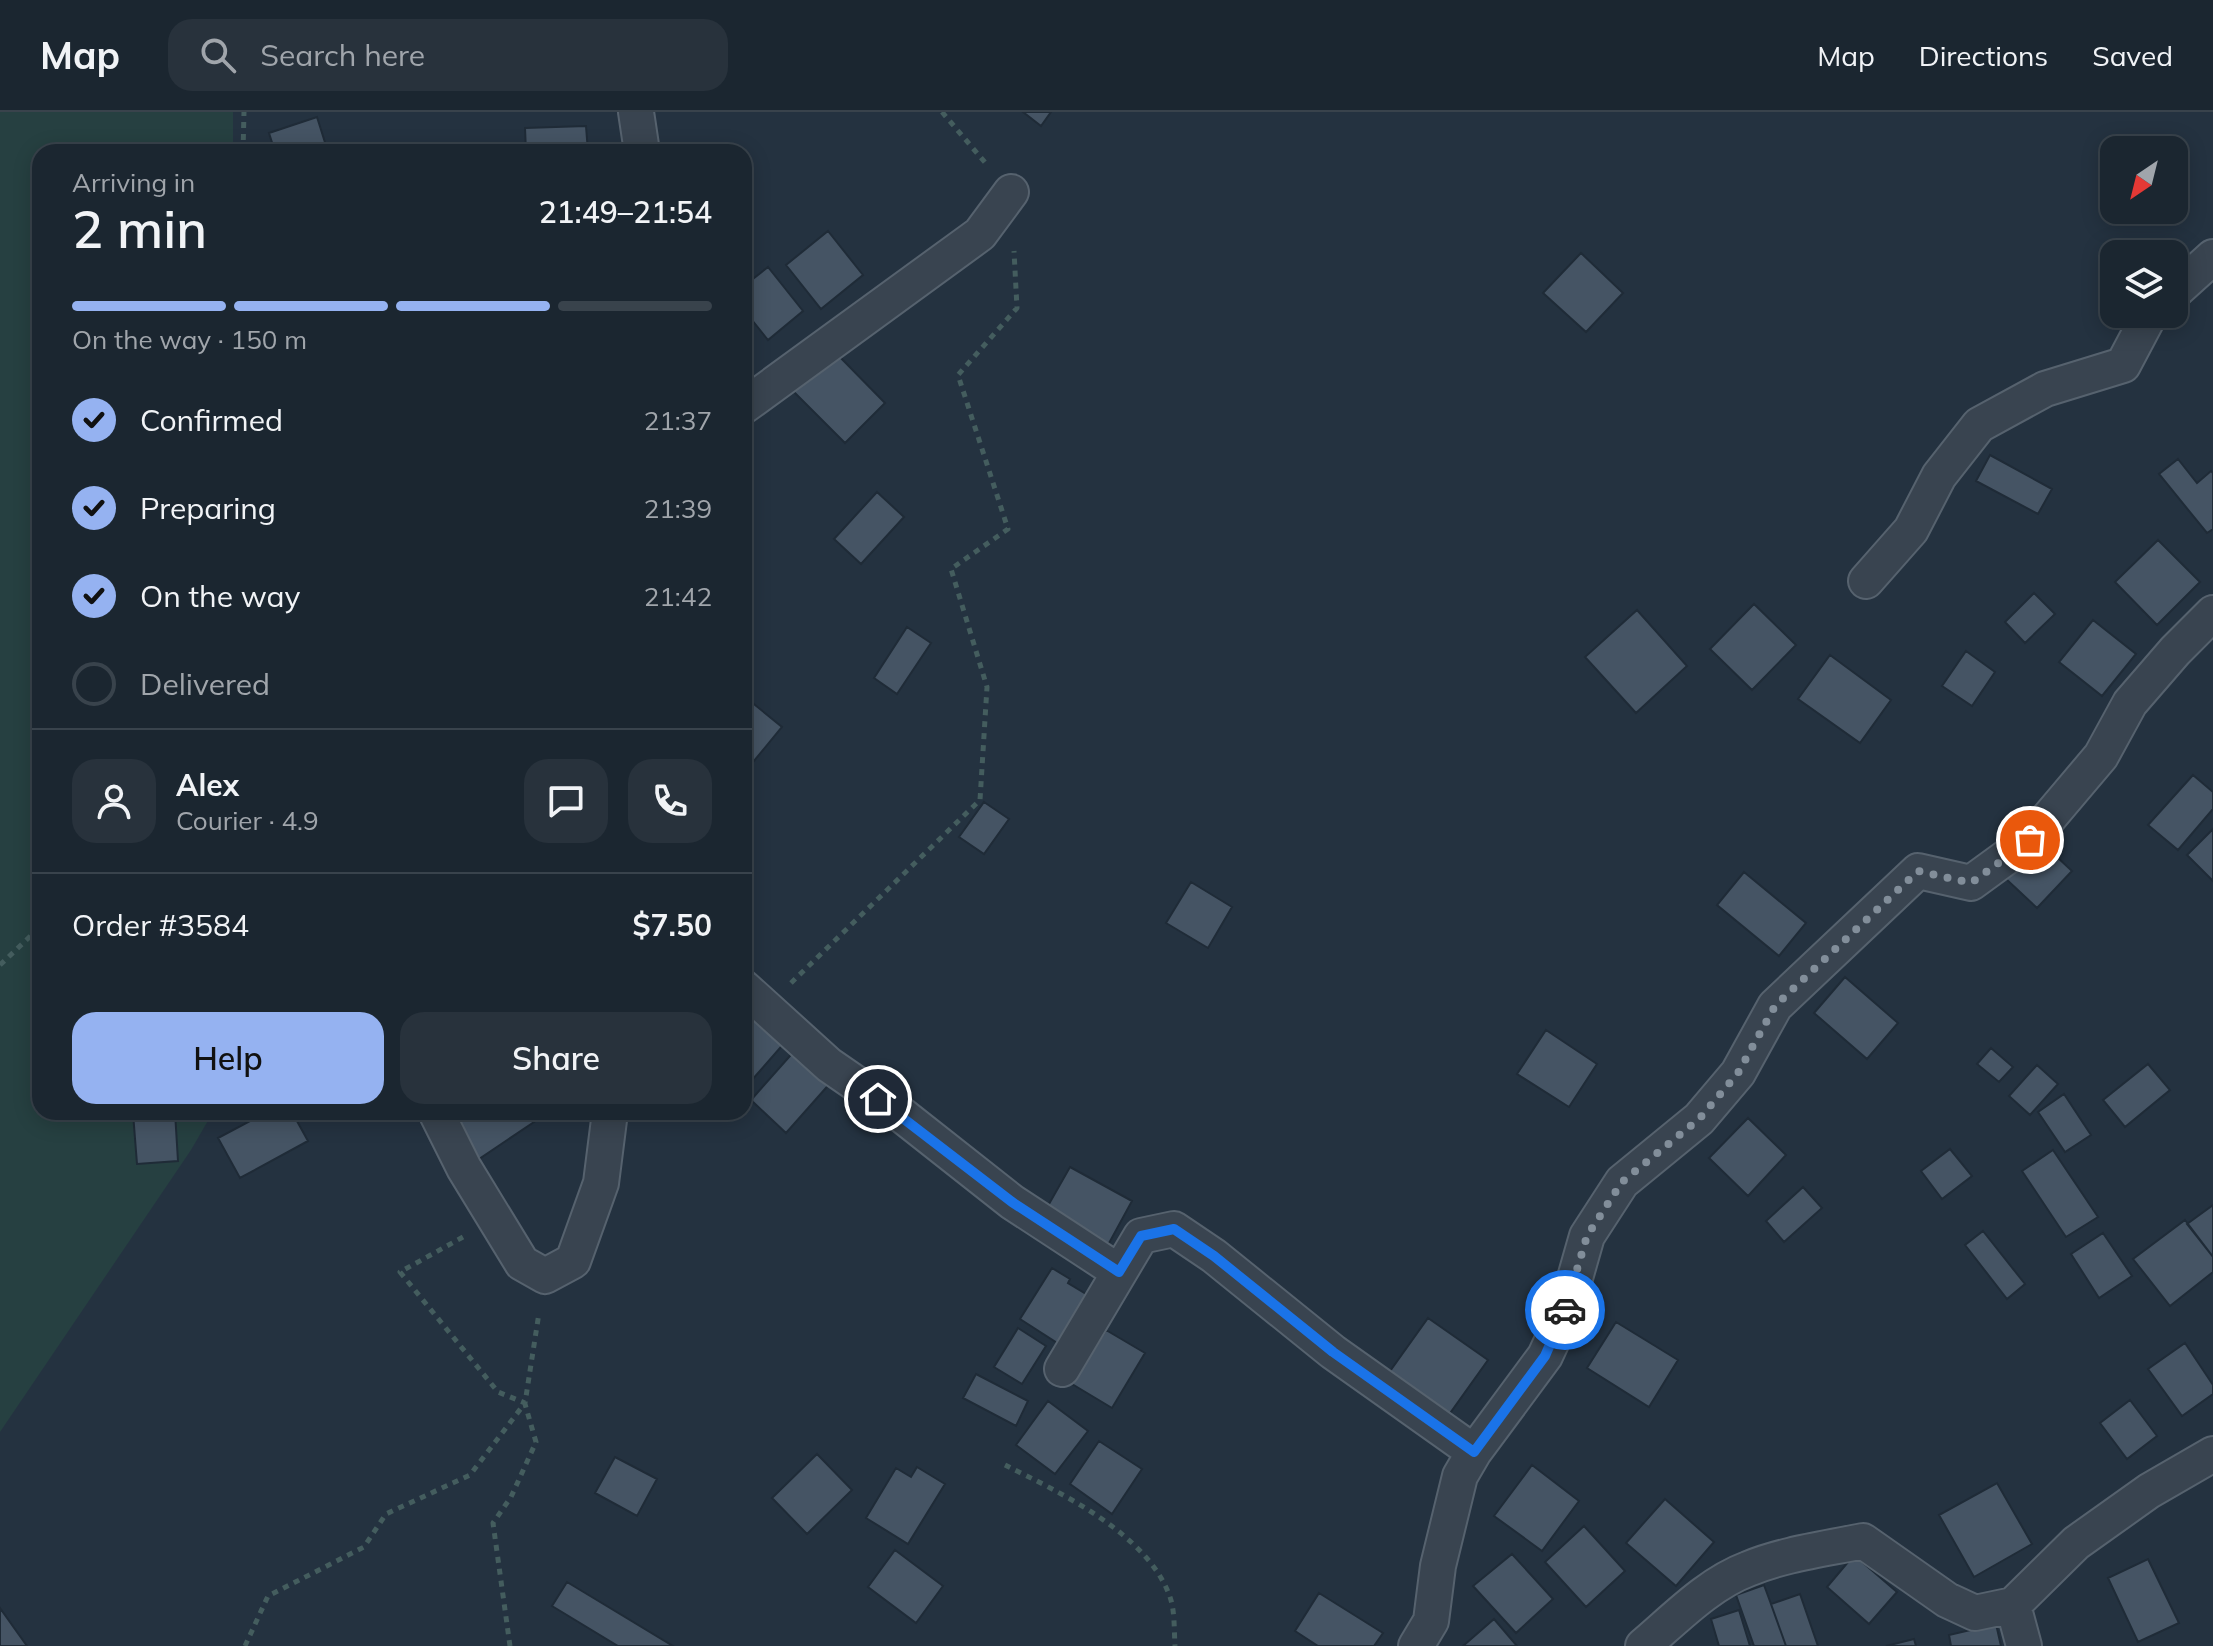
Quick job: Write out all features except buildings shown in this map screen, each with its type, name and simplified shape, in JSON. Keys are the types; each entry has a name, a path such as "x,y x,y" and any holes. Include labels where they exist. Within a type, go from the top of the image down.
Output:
{"street":[{"path":"636,112 641,144"},
{"path":"752,400 980,234 1011,192"},
{"path":"2188,279 2213,257"},
{"path":"1866,581 1911,530 1939,476 1979,425 2045,389 2123,365 2143,328"},
{"path":"1416,1646 1431,1621 1446,1530 1460,1476 1474,1452 1545,1356 1565,1313 1587,1236 1622,1182 1699,1119 1738,1073 1775,1006 1918,871 1971,883 2030,840 2101,756 2130,703 2213,613"},
{"path":"756,997 829,1065 903,1116 1012,1202 1119,1272"},
{"path":"440,1120 464,1168 522,1263 545,1276 573,1261 601,1183 609,1120"},
{"path":"1062,1369 1141,1236 1174,1229 1214,1256 1333,1352 1474,1452"},
{"path":"1643,1646 1701,1597 1746,1569 1802,1553 1863,1541 1947,1600 1975,1613 2013,1605 2076,1543 2149,1491 2213,1454"},
{"path":"2013,1605 2024,1646"}],"path":[{"path":"243,144 244,112"},
{"path":"942,112 1011,192"},
{"path":"756,997 980,800 987,687 951,569 1008,529 958,375 1017,308 1014,250"},
{"path":"0,965 32,935"},
{"path":"495,1219 400,1272 498,1392 525,1403"},
{"path":"510,1646 493,1523 511,1497 536,1442 525,1403 545,1276"},
{"path":"245,1646 268,1596 364,1547 386,1514 470,1475 525,1403"},
{"path":"1005,1465 1054,1489 1120,1532 1152,1565 1170,1598 1175,1646"}],"green space":[{"path":"0,112 233,112 233,144 32,144 32,1120 208,1120 0,1432"}],"way so far":[{"path":"1565,1310 1587,1236 1622,1182 1699,1119 1738,1073 1775,1006 1918,871 1971,883 2030,840"}],"route":[{"path":"878,1099 1012,1202 1119,1272 1141,1236 1174,1229 1214,1256 1333,1352 1474,1452 1545,1356 1565,1310"}]}
